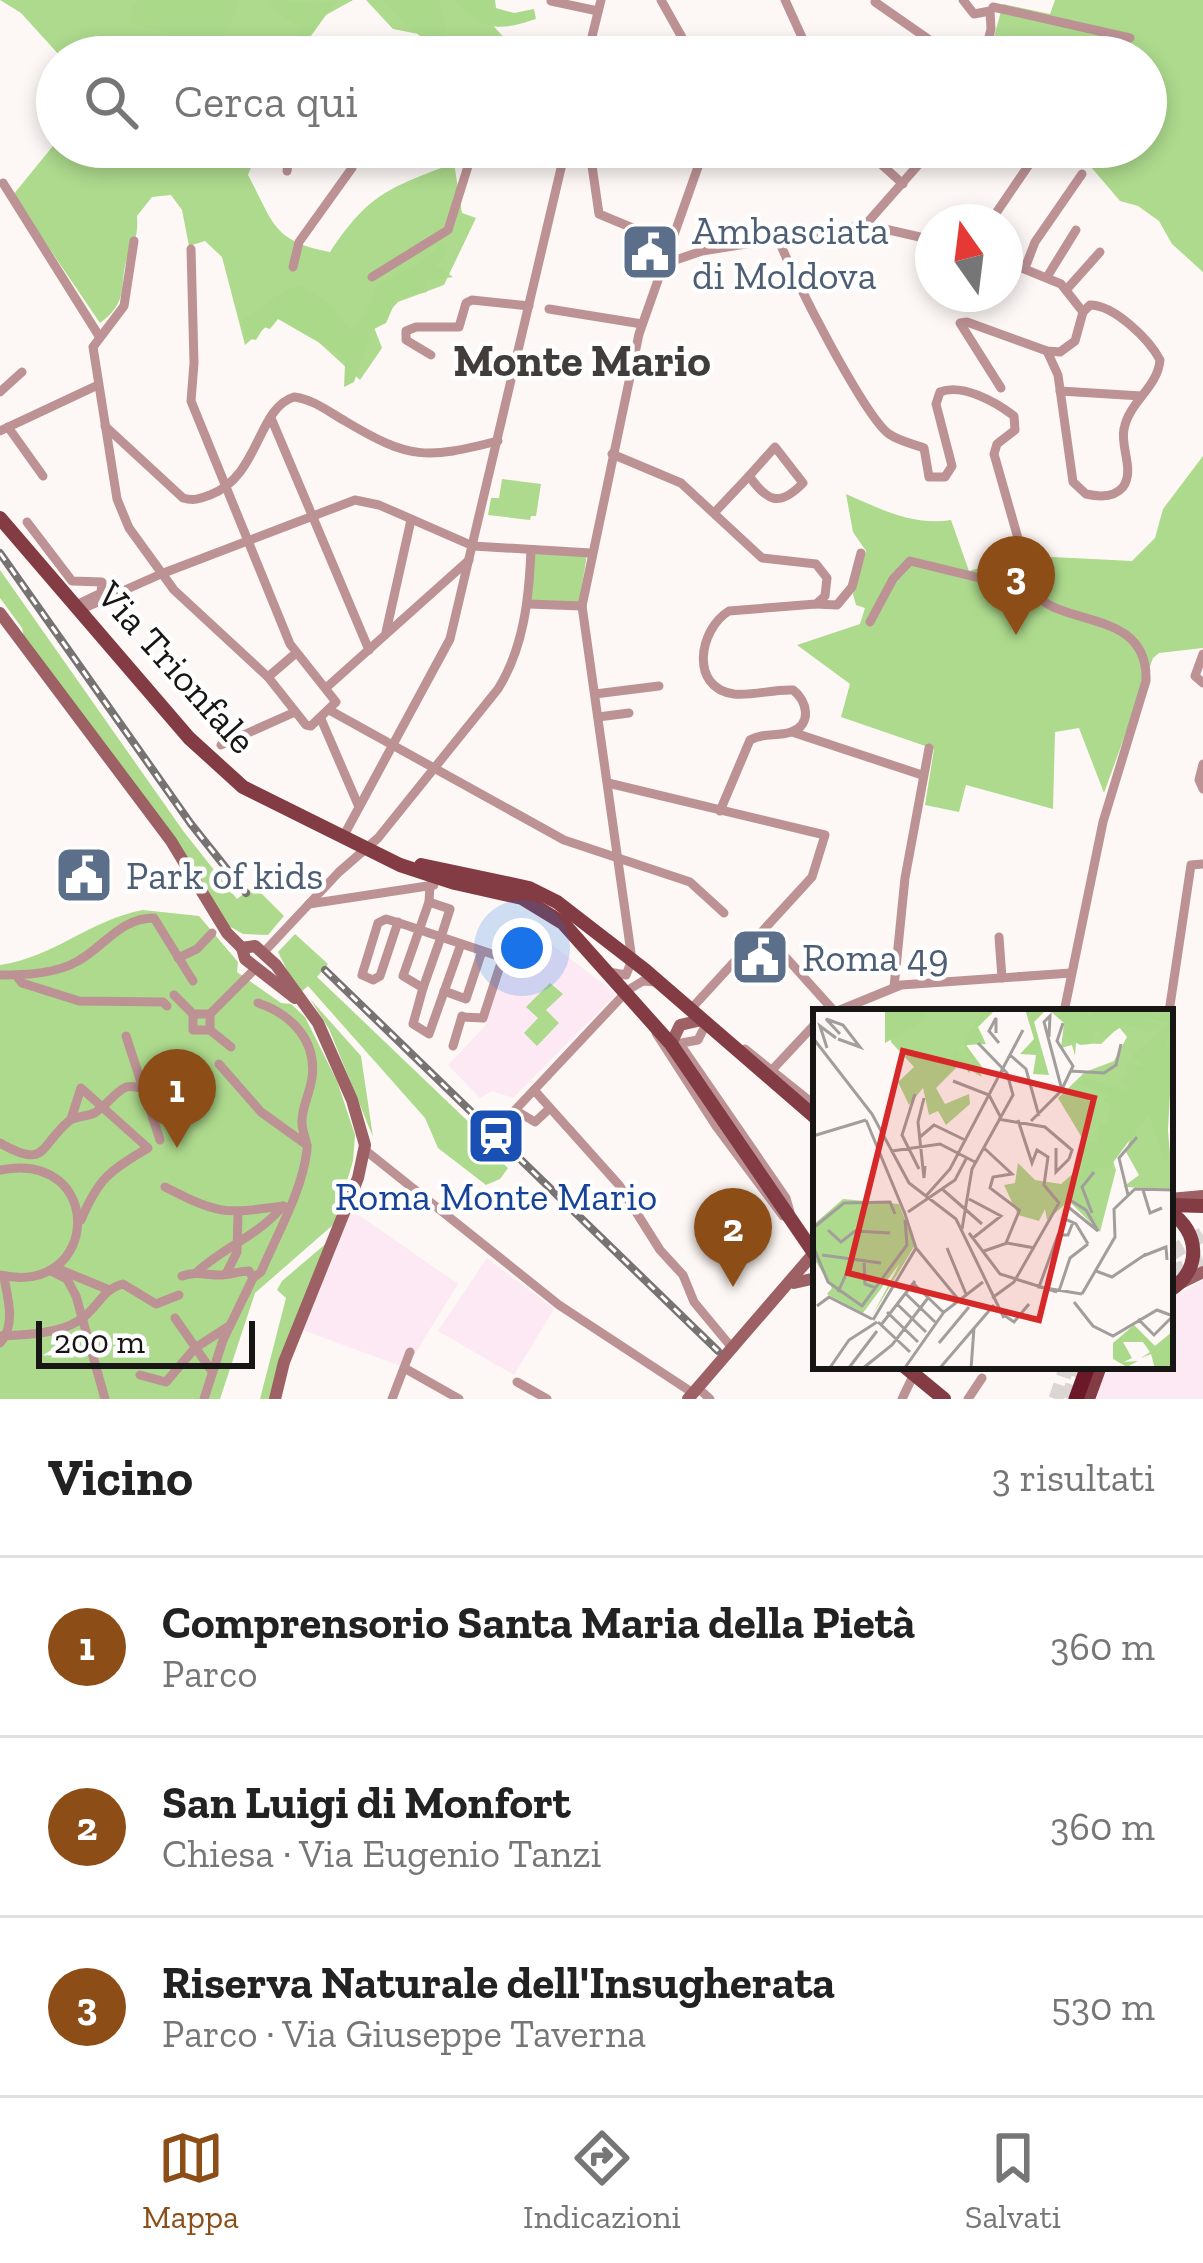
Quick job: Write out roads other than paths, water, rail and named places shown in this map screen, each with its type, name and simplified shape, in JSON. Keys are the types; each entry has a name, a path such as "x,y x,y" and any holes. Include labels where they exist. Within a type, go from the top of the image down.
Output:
{"highway":[{"path":"1076,1399 1087,1369"}],"main road":[{"name":"Via Trionfale","path":"0,518 175,723 227,775 261,798 393,861 459,884 522,898 544,908 568,928 675,1044 813,1250"},
{"name":"Via Trionfale","path":"393,861 535,890 632,960 813,1115"},
{"path":"1173,1210 1194,1241 1193,1259 1175,1287"},
{"path":"1088,1399 1099,1369"},
{"path":"909,1371 944,1399"}],"street":[{"path":"661,0 681,36"},
{"path":"784,0 801,36"},
{"path":"964,0 974,14 993,6 1121,36"},
{"path":"551,1 600,6 592,36"},
{"path":"875,2 924,36"},
{"path":"989,36 993,6"},
{"path":"293,267 299,242 351,168"},
{"path":"372,277 448,230 468,168"},
{"path":"343,837 450,639 561,168"},
{"path":"592,168 599,214 671,244"},
{"path":"609,972 626,975 632,960 582,606 641,324 698,168"},
{"path":"885,168 903,184"},
{"path":"863,226 916,168"},
{"path":"1002,204 1027,168"},
{"path":"1082,174 1035,242 1025,268 1066,289 1083,312"},
{"path":"3,183 99,336"},
{"path":"664,264 702,251 863,226 915,235"},
{"path":"1047,277 1076,230"},
{"path":"778,240 859,392 883,429 924,448 926,474 939,478 952,464 936,404 938,394 955,388 1011,413 1016,427 995,446 994,454 1033,592 1043,603 1115,627 1142,657 1146,673 1103,822 1065,1009"},
{"path":"134,241 124,306 93,347 121,511 161,574 268,677 309,726 337,702 296,653 190,396 194,343 191,249"},
{"path":"1066,289 1100,252"},
{"path":"431,355 405,339 407,330 459,327 466,303 472,300 529,306"},
{"path":"1001,388 960,323 1047,351 1064,352 1072,346 1083,312 1090,305 1103,305 1157,353 1158,374 1124,428 1125,482 1113,494 1095,496 1078,489 1070,476 1058,372 1047,351"},
{"path":"549,309 641,324"},
{"path":"0,392 22,372"},
{"path":"43,476 4,429 98,385"},
{"path":"1060,391 1142,396"},
{"path":"105,426 185,499 196,500 235,483 282,401 299,397 384,444 417,454 442,454 498,441"},
{"path":"271,418 369,650"},
{"path":"715,513 775,447 803,483 787,496 772,500 749,476"},
{"path":"612,454 674,478 762,558 822,568 828,587 816,604"},
{"path":"78,608 360,500 473,546 591,553"},
{"path":"385,636 411,520"},
{"path":"27,522 72,581 102,582 101,593 78,608"},
{"path":"263,953 325,886 368,849 505,679 528,604 531,550"},
{"path":"791,732 806,716 799,693 726,692 706,671 702,645 711,625 729,611 837,605 848,596 861,553"},
{"path":"327,687 469,560"},
{"path":"871,622 893,579 910,561 1033,592"},
{"path":"528,604 582,606"},
{"path":"0,613 171,842 245,959 305,1006"},
{"path":"268,677 296,653"},
{"path":"1203,654 1196,675 1203,683"},
{"path":"595,694 659,686"},
{"path":"331,711 564,840 690,882 724,914"},
{"path":"221,745 296,712"},
{"path":"598,717 629,713"},
{"path":"321,718 359,807"},
{"path":"720,811 750,740 761,735 791,732 922,776"},
{"path":"894,987 905,878 929,748"},
{"path":"1203,764 1199,780 1203,789"},
{"path":"608,783 824,835 814,874 763,932 700,1018 698,1040 675,1044 678,1027 700,1018"},
{"path":"1169,1009 1197,865"},
{"path":"309,904 459,884 413,1024 429,1034 461,944"},
{"path":"423,988 403,976 429,902 430,885"},
{"path":"325,886 331,900"},
{"path":"429,902 450,909"},
{"path":"0,976 62,969 81,960 114,932 145,918 154,919 193,981"},
{"path":"398,922 380,976 374,980 363,976 377,923 386,919 398,922 498,956 501,963 483,1018 462,1016"},
{"path":"763,932 832,1009"},
{"path":"178,958 197,949 212,934"},
{"path":"999,938 1002,978"},
{"path":"242,948 253,946 275,965 321,1028 342,1073 365,1150 284,1362 275,1399"},
{"path":"453,1046 482,951"},
{"path":"268,980 275,965"},
{"path":"16,975 22,983 79,1001 170,1000 193,1015 210,1014 255,969"},
{"path":"842,1009 894,987 1071,973"},
{"path":"550,1108 535,1122 515,1110 625,993 644,981 661,984"},
{"path":"637,1006 644,981"},
{"path":"444,992 466,999"},
{"path":"204,1399 253,1278 261,1272 308,1146 302,1123 312,1077 310,1048 298,1027 279,1010 257,1003"},
{"path":"210,1014 210,1030"},
{"path":"183,1042 193,1030 193,1015"},
{"path":"772,1070 813,1026"},
{"path":"656,1027 659,1040 716,1126 773,1207 793,1223"},
{"path":"193,1030 210,1030 231,1047"},
{"path":"126,1036 160,1140"},
{"name":"Via Trionfale","path":"729,1043 748,1050 813,1104"},
{"path":"219,1064 261,1112 308,1146"},
{"path":"71,1119 94,1114 124,1088 139,1085 151,1093 191,1100"},
{"path":"0,1170 34,1162 71,1119 81,1088 148,1148 116,1166 98,1183 69,1250 53,1269 39,1277 2,1276 9,1312 2,1338 76,1323 106,1288"},
{"path":"534,1090 609,1172 660,1250 686,1279 694,1302 733,1349"},
{"path":"0,1143 34,1162 79,1202 89,1201"},
{"path":"365,1150 565,1309 693,1394 710,1399"},
{"path":"165,1187 205,1207 238,1214 286,1207"},
{"path":"73,1196 81,1220"},
{"path":"1173,1205 1203,1196"},
{"path":"182,1276 263,1228 286,1207"},
{"path":"226,1274 237,1245 238,1214"},
{"path":"693,1394 813,1256"},
{"path":"53,1269 106,1288 128,1284 156,1304 179,1295"},
{"path":"53,1269 67,1279 84,1317 105,1399"},
{"path":"198,1270 249,1271 253,1278"},
{"path":"1175,1287 1203,1272"},
{"path":"788,1287 813,1278"},
{"path":"175,1318 212,1370"},
{"path":"140,1375 166,1382 195,1348 234,1323"},
{"path":"392,1399 410,1352"},
{"path":"406,1369 460,1399"},
{"path":"902,1399 909,1371"},
{"path":"968,1399 982,1378"},
{"path":"517,1382 547,1399"}],"tunnel":[{"path":"1173,1252 1203,1234"},
{"path":"1173,1272 1203,1260"},
{"path":"1056,1399 1066,1369"},
{"path":"1068,1399 1078,1369"}],"railway":[{"path":"0,553 191,824 246,893"},
{"path":"325,970 718,1351"}],"place":[{"name":"Ambasciata di Moldova","path":"650,252"},
{"name":"Riserva Naturale dell'Insugherata","path":"1016,635"},
{"name":"Park of kids","path":"84,875"},
{"name":"Roma 49","path":"760,957"},
{"name":"Roma Monte Mario","path":"496,1136"},
{"name":"Comprensorio Santa Maria della Pietà","path":"177,1148"},
{"name":"San Luigi di Monfort","path":"733,1287"}],"district":[{"name":"Monte Mario","path":"582,360"}]}
